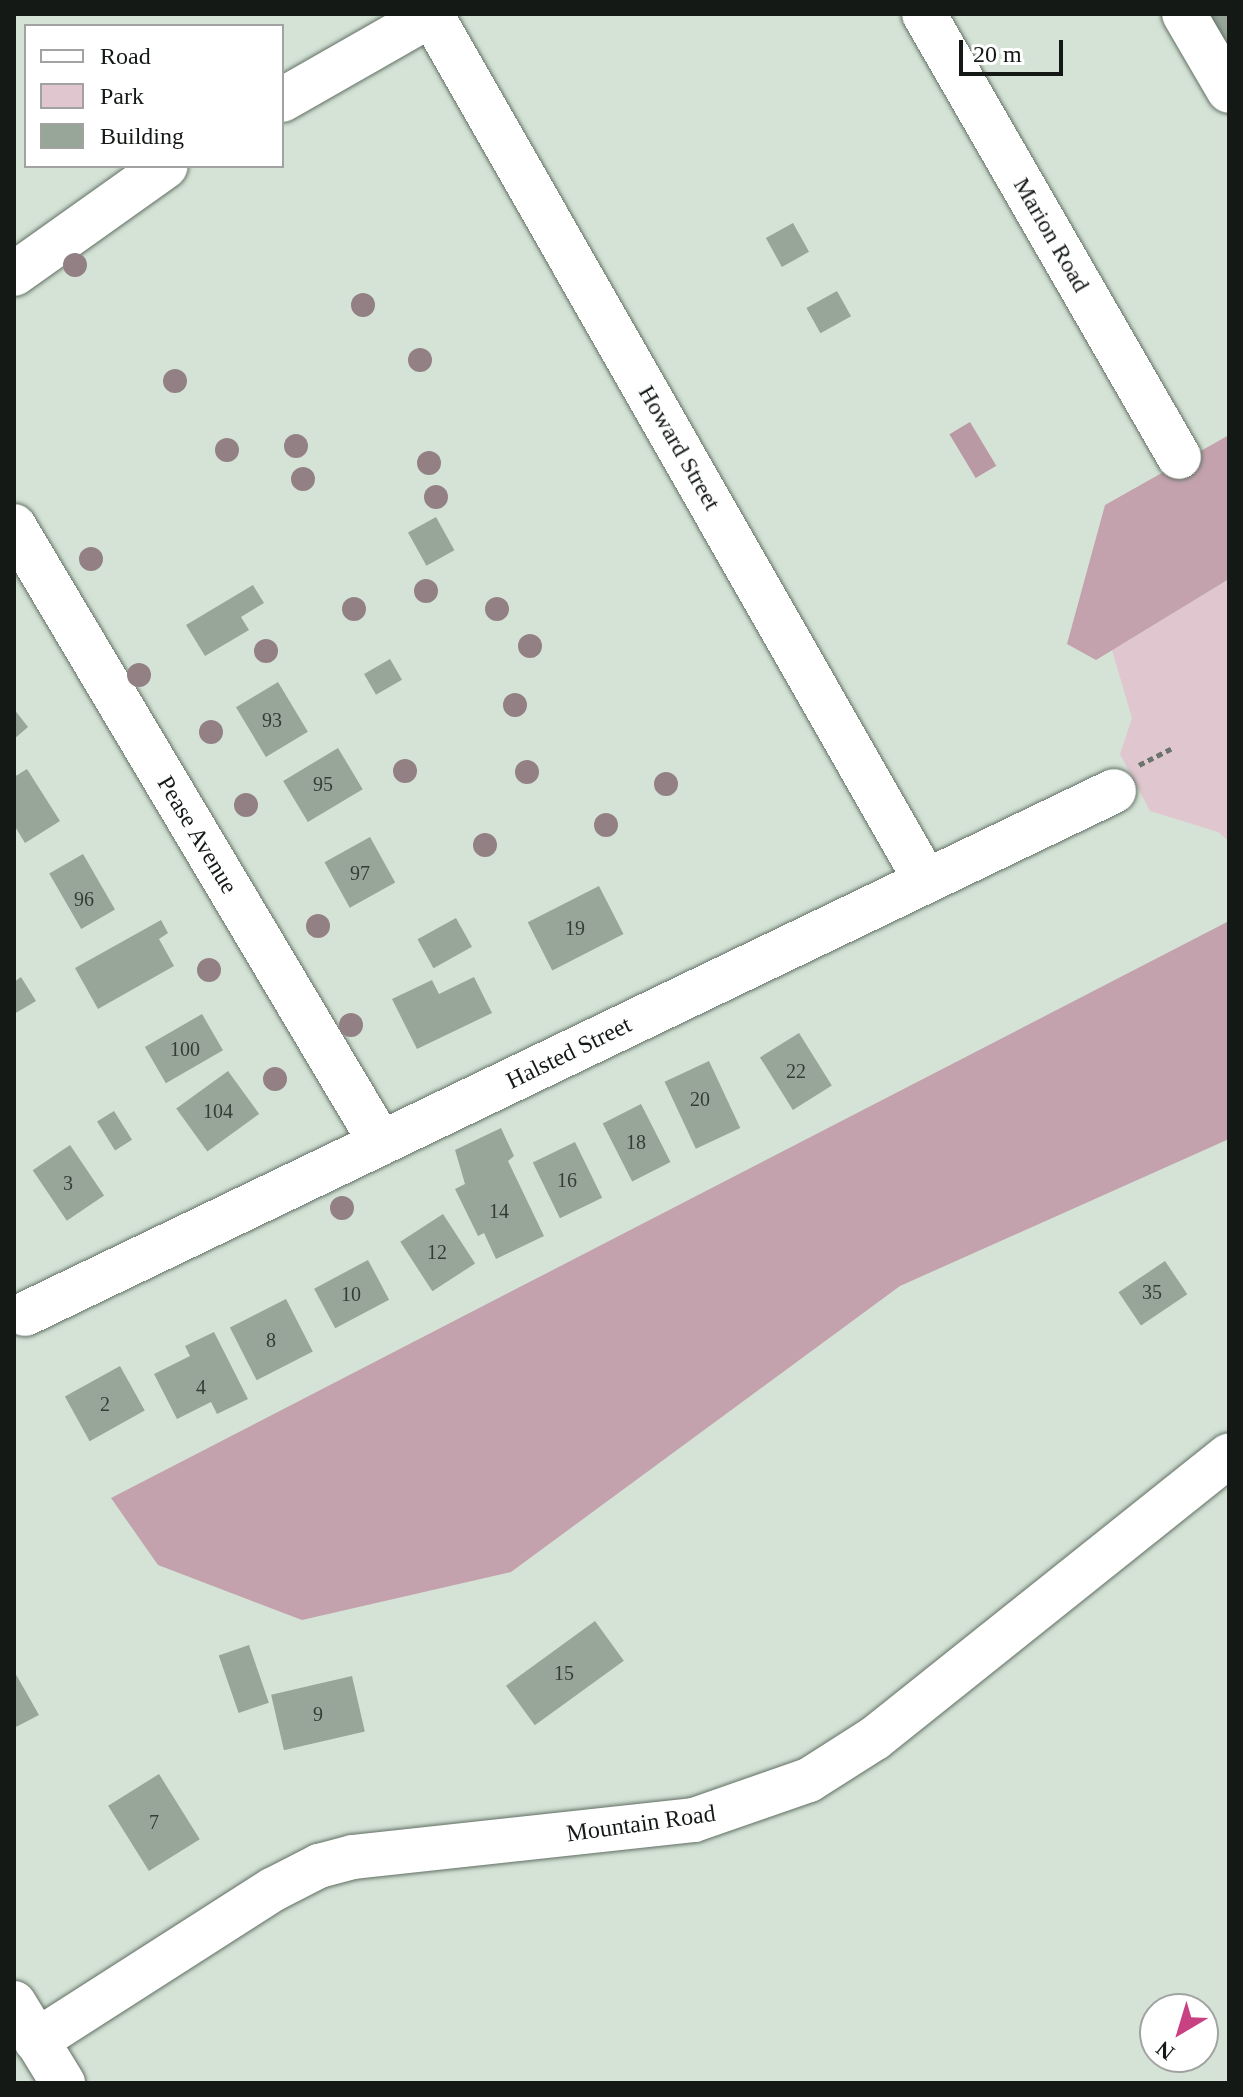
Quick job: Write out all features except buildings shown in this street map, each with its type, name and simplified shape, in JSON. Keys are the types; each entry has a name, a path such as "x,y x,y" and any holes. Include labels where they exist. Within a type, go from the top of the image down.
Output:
{"street":[{"path":"284,99 432,14"},
{"name":"Howard Street","path":"432,14 926,881"},
{"name":"Marion Road","path":"924,14 1179,457"},
{"path":"1184,14 1229,91"},
{"path":"14,274 163,168"},
{"name":"Pease Avenue","path":"14,526 381,1143"},
{"name":"Halsted Street","path":"25,1314 1114,791"},
{"name":"Mountain Road","path":"36,2041 274,1889 319,1866 353,1857 694,1820 809,1780 875,1738 1229,1455"},
{"path":"14,2003 63,2083"}],"green space":[{"path":"1229,579 1229,841 1218,832 1150,811 1120,754 1132,718 1112,650"}],"shaded area":[{"path":"970,422 996,466 976,478 949,434"},
{"path":"1229,435 1229,579 1096,660 1067,644 1105,505"},
{"path":"1229,921 1229,1139 900,1286 511,1572 302,1620 158,1565 111,1498"}]}
